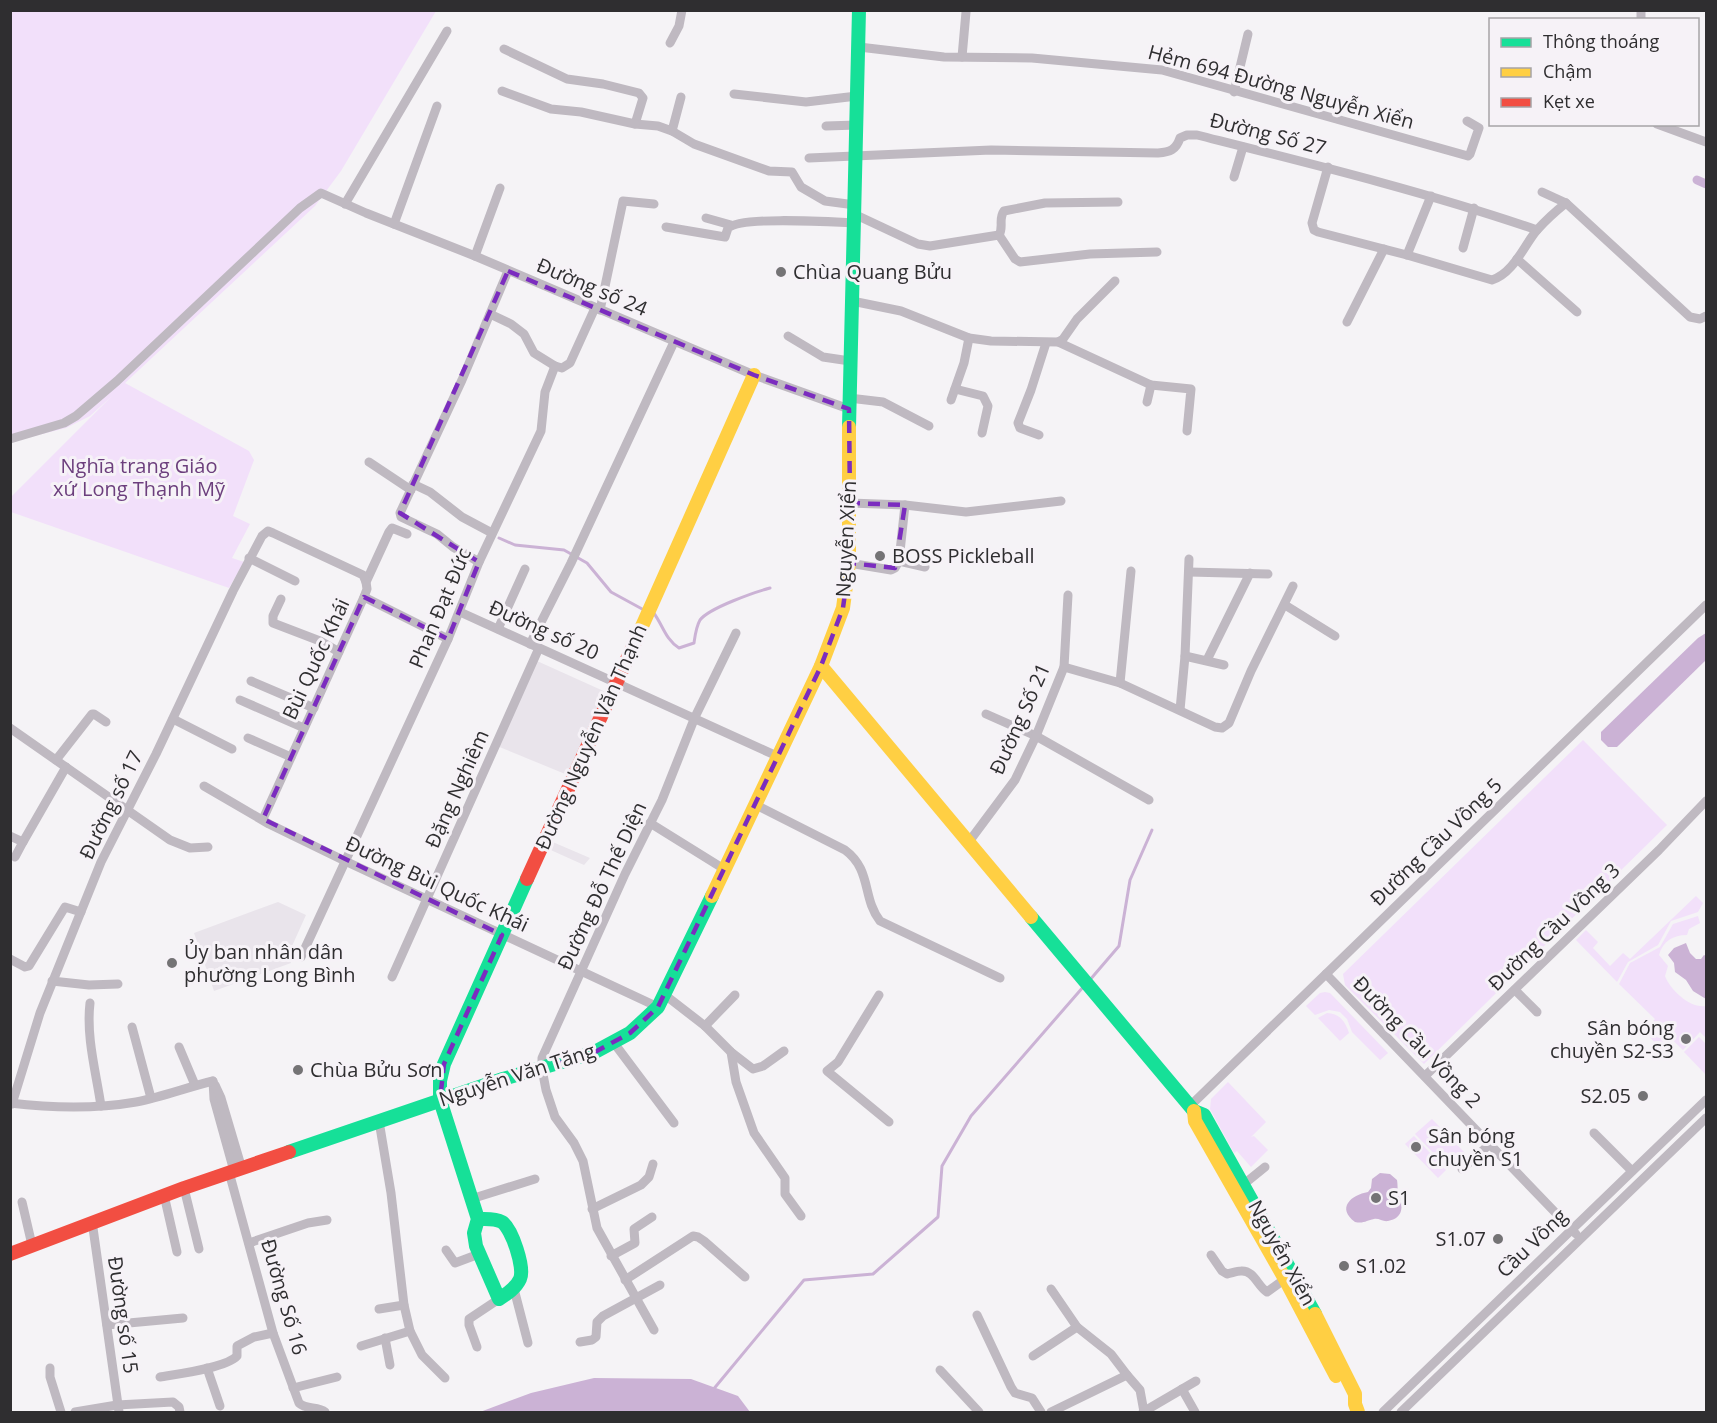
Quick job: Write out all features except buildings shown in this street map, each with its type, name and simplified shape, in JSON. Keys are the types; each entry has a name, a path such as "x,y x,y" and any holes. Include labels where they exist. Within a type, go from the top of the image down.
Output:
{"main road":[{"name":"Nguyễn Xiển","path":"821,666 843,608 849,563 849,404 859,10"},
{"name":"Đường Nguyễn Văn Thạnh","path":"440,1100 440,1081 444,1064 754,375"},
{"name":"Nguyễn Văn Tăng","path":"10,1254 184,1188 440,1100 593,1053 630,1033 661,1001 821,666"},
{"path":"821,666 968,843"},
{"name":"Nguyễn Xiển","path":"968,843 1192,1108 1204,1114 1331,1345 1355,1395 1355,1409"},
{"path":"440,1100 478,1219 474,1233 479,1254 499,1299 514,1289 521,1274 522,1264 505,1224 496,1219 478,1219"},
{"name":"Nguyễn Xiển","path":"1192,1108 1195,1121 1285,1279 1347,1398 1355,1409"}],"street":[{"path":"670,43 679,26 682,10"},
{"path":"962,57 966,12"},
{"path":"345,204 447,31"},
{"path":"1234,92 1248,34"},
{"name":"Hẻm 694 Đường Nguyễn Xiển","path":"859,47 945,57 1032,58 1162,70 1234,92 1379,129 1467,156 1470,154 1479,128 1467,121"},
{"path":"504,49 572,80 592,82 639,93 642,98 635,124"},
{"path":"502,91 551,109 581,112 635,124 651,124 672,131 694,144 769,171 792,172 801,187 825,201 918,244 930,246 999,235"},
{"path":"735,94 806,102 857,96"},
{"path":"672,131 681,97"},
{"path":"394,224 437,106"},
{"path":"826,126 857,125"},
{"path":"1663,126 1707,142"},
{"name":"Đường Số 27","path":"809,158 991,150 1158,153 1173,150 1177,147 1180,138 1197,135 1328,167 1474,208 1537,230"},
{"path":"1234,177 1243,147"},
{"path":"1328,167 1312,224 1314,230 1492,280 1502,275 1537,230 1566,203"},
{"path":"475,256 500,188"},
{"path":"1542,192 1566,203 1690,317 1700,320 1707,316"},
{"name":"Đường số 24","path":"10,439 64,423 76,416 117,381 300,208 317,195 324,193 345,204 475,256 754,375 849,404 883,402 929,426"},
{"path":"1407,255 1431,196"},
{"path":"490,314 511,324 524,334 534,352 555,366 562,368 570,363 597,309 623,201 654,204"},
{"path":"999,235 1000,218 1004,211 1045,203 1118,202"},
{"path":"1463,248 1474,208"},
{"path":"706,218 731,225 854,214"},
{"path":"666,227 725,237 731,225"},
{"path":"999,235 1015,259 1020,262 1090,254 1157,252"},
{"path":"1347,321 1384,249"},
{"path":"1516,259 1577,312"},
{"path":"479,562 436,534 400,516 508,271"},
{"path":"852,302 901,311 969,338 1046,343 1064,339 1077,319 1115,281"},
{"path":"788,336 823,357 850,361"},
{"path":"951,400 964,363 969,338"},
{"path":"530,644 578,549 674,342"},
{"path":"1058,342 1151,386 1191,389 1187,431"},
{"path":"1039,435 1020,428 1018,423 1046,343"},
{"name":"Phan Đạt Đức","path":"301,957 448,639 492,532 541,431 545,392 555,366"},
{"path":"1147,402 1151,386"},
{"path":"955,389 983,396 988,406 982,433"},
{"path":"369,462 412,487 430,492 462,517 492,532"},
{"path":"850,503 905,505 966,512 1061,501"},
{"path":"849,563 891,570 895,568 899,561 905,505"},
{"name":"Bùi Quốc Khái","path":"263,819 364,597 367,589 366,582 392,528 407,534"},
{"name":"Đường số 17","path":"11,1103 40,1013 101,862 249,558 265,532 273,533 363,575 366,582"},
{"path":"249,558 296,581"},
{"path":"1180,710 1189,559"},
{"path":"899,561 925,567"},
{"path":"498,629 525,569"},
{"path":"1120,683 1131,571"},
{"path":"1189,572 1268,574"},
{"path":"1207,660 1250,573"},
{"path":"1064,667 1120,683 1222,729 1229,723 1251,671 1286,605 1293,586"},
{"name":"Đường Số 21","path":"968,843 1015,780 1064,667 1068,596"},
{"path":"364,597 448,639"},
{"path":"281,599 273,616 273,622 320,641 339,652"},
{"path":"1286,605 1335,636"},
{"name":"Đường Cầu Vồng 5","path":"1192,1108 1326,974 1707,605"},
{"name":"Đường số 20","path":"460,612 777,756"},
{"name":"Đường Đỗ Thế Diện","path":"542,1069 545,1048 662,800 695,717 736,633"},
{"name":"Đặng Nghiêm","path":"392,977 539,648"},
{"path":"1185,656 1224,664"},
{"path":"251,681 314,708"},
{"path":"240,700 304,728"},
{"path":"56,760 92,714 106,722"},
{"path":"986,714 1036,736 1149,800"},
{"path":"172,719 232,749"},
{"path":"10,728 170,840 190,848 208,847"},
{"path":"248,738 291,757"},
{"path":"15,857 66,766"},
{"name":"Đường Bùi Quốc Khái","path":"204,786 345,861 427,900 582,971 661,1001 705,1026 753,1070 763,1066 784,1051"},
{"path":"754,804 853,856 866,881 873,914 880,921 1000,978"},
{"name":"Đường Cầu Vồng 3","path":"1425,1076 1706,804"},
{"path":"650,824 724,869"},
{"path":"10,836 23,842"},
{"path":"10,958 25,967 29,966 65,907 81,912"},
{"name":"Đường Cầu Vồng 2","path":"1326,974 1581,1239"},
{"path":"52,981 89,985 118,984"},
{"path":"1515,990 1537,1012"},
{"path":"705,1026 735,995"},
{"path":"879,995 838,1062 827,1071 889,1122"},
{"path":"90,1003 88,1018 90,1037 101,1106"},
{"path":"132,1027 151,1098"},
{"path":"614,1043 674,1124"},
{"path":"179,1047 195,1085"},
{"path":"731,1052 736,1082 754,1133 786,1178 785,1194 801,1216"},
{"path":"542,1069 555,1117 574,1143 583,1161 588,1176 597,1228 654,1330"},
{"path":"11,1103 57,1107 101,1106 151,1098 213,1081 221,1098 235,1171"},
{"name":"Cầu Vồng","path":"1383,1413 1707,1100"},
{"name":"Cầu Vồng","path":"1401,1413 1707,1118"},
{"path":"379,1121 391,1193 404,1305 410,1331 422,1355 445,1378"},
{"path":"1594,1132 1632,1171"},
{"path":"1462,1169 1490,1144"},
{"path":"592,1209 641,1185 649,1177 653,1164"},
{"path":"1244,1184 1265,1167"},
{"name":"Đường Số 16","path":"235,1171 249,1243 273,1333 293,1388 299,1403 307,1410 322,1410 325,1413"},
{"path":"471,1199 535,1179"},
{"path":"184,1188 199,1249"},
{"path":"164,1195 177,1252"},
{"path":"22,1202 32,1245"},
{"path":"611,1256 636,1243 634,1229 652,1217"},
{"path":"249,1243 308,1223 327,1220"},
{"name":"Đường số 15","path":"92,1221 118,1409"},
{"path":"625,1280 693,1236 704,1241 745,1276"},
{"path":"447,1250 455,1263 479,1254"},
{"path":"1211,1255 1222,1271 1227,1274 1242,1270 1249,1272 1267,1292 1285,1279"},
{"path":"580,1342 596,1337 597,1322 603,1316 660,1285"},
{"path":"514,1289 528,1343"},
{"path":"1051,1289 1077,1328 1111,1354 1140,1390 1144,1412 1196,1381"},
{"path":"477,1347 469,1319 499,1299"},
{"path":"379,1309 404,1305"},
{"path":"977,1315 1011,1387 1016,1393 1032,1398 1041,1413"},
{"path":"107,1325 183,1318"},
{"path":"1033,1356 1077,1328"},
{"path":"361,1346 410,1331"},
{"path":"160,1377 207,1368 235,1359 237,1346 242,1342 273,1333"},
{"path":"385,1338 390,1365"},
{"path":"50,1368 50,1377 61,1413"},
{"path":"207,1368 220,1406"},
{"path":"940,1370 979,1413"},
{"path":"1051,1413 1127,1375"},
{"path":"293,1388 337,1377"},
{"path":"1182,1389 1195,1413"},
{"path":"75,1413 173,1402 179,1407 180,1413"}],"highlighted area":[{"path":"508,271 754,375 849,409 850,503 905,505 895,568 849,563 843,608 821,666 658,1007 630,1033 593,1053 440,1100 444,1064 502,935 263,819 364,597 448,639 479,562 400,513"}],"shaded area":[{"path":"1706,633 1706,660 1617,747 1608,747 1601,740 1601,732 1698,638"},
{"path":"537,661 608,693 570,776 497,746"},
{"path":"548,840 590,858 584,865 544,847"},
{"path":"278,902 306,915 288,955 291,963 214,991 194,933"},
{"path":"1686,943 1690,953 1696,959 1706,956 1706,999 1693,991 1686,980 1675,972 1674,963 1668,955 1674,948"},
{"name":"S1","path":"1380,1173 1390,1174 1397,1180 1401,1203 1400,1214 1388,1221 1372,1219 1355,1222 1347,1212 1348,1203 1356,1196 1368,1192 1372,1179"},
{"path":"594,1378 691,1379 738,1396 750,1412 480,1412 531,1393"}],"green space":[{"name":"Nghĩa trang Giáo xứ Long Thạnh Mỹ","path":"10,11 436,11 341,171 315,206 125,383 249,451 254,460 233,516 250,524 232,558 244,562 229,588 11,512 11,497 112,396 90,416 66,428 11,442"},
{"path":"1583,740 1667,825 1424,1064 1345,985 1343,974"},
{"path":"1696,896 1703,903 1698,912 1671,921 1658,945 1628,962 1617,982 1576,940 1586,930 1598,942 1593,948 1610,966 1623,953 1630,959"},
{"path":"1698,916 1700,923 1689,929 1687,935 1669,940 1659,955 1668,966 1665,976 1676,992 1694,1005 1706,1006 1706,1038 1700,1032 1683,1050 1655,1023 1670,1040 1661,1049 1644,1031 1655,1019 1619,984 1630,963 1660,947 1673,924"},
{"path":"1320,993 1330,993 1388,1053 1380,1060 1352,1032 1347,1019 1340,1012 1329,1010 1315,1015 1306,1006"},
{"path":"1327,1013 1339,1017 1346,1025 1349,1033 1340,1041 1318,1018"},
{"path":"1699,1037 1706,1044 1706,1075 1684,1052"},
{"path":"1228,1082 1266,1122 1251,1137 1254,1136 1268,1150 1251,1167 1237,1151 1234,1153 1210,1109 1211,1099"},
{"path":"1432,1119 1465,1153 1448,1168 1415,1134"},
{"path":"1414,1136 1446,1170 1438,1178 1405,1144"}],"waterway":[{"path":"1697,180 1706,184"},
{"path":"499,538 515,545 564,550 587,563 611,592 644,610"},
{"path":"653,612 667,636 679,648 694,643 700,620 705,615 733,601 770,588"},
{"path":"1089,981 1119,946 1130,880 1152,830"},
{"path":"712,1391 804,1280 873,1274 938,1217 942,1166 971,1116 1084,986"}],"traffic: fast":[{"path":"849,427 859,10"},
{"path":"478,1219 474,1233 476,1246 499,1299 514,1288 520,1279 519,1258 510,1232 502,1222 493,1219 478,1219 440,1100 440,1081 444,1064 527,879"},
{"path":"289,1152 503,1079 593,1053 630,1033 658,1007 712,896"},
{"path":"1031,917 1194,1111 1204,1115 1315,1314"}],"traffic: slow":[{"path":"639,633 754,375"},
{"path":"712,896 821,666 843,608 849,563 849,427"},
{"path":"821,666 1031,917"},
{"path":"1194,1111 1195,1121 1285,1279 1336,1376"},
{"path":"1315,1314 1355,1394 1358,1412"}],"traffic: jam":[{"path":"527,879 639,633"},
{"path":"10,1254 184,1188 289,1152"}],"place":[{"name":"Chùa Quang Bửu","path":"781,272"},
{"name":"BOSS Pickleball","path":"880,556"},
{"name":"Ủy ban nhân dân phường Long Bình","path":"172,963"},
{"name":"Sân bóng chuyền S2-S3","path":"1686,1039"},
{"name":"Chùa Bửu Sơn","path":"298,1070"},
{"name":"S2.05","path":"1643,1096"},
{"name":"Sân bóng chuyền S1","path":"1416,1147"},
{"name":"S1","path":"1376,1198"},
{"name":"S1.07","path":"1498,1239"},
{"name":"S1.02","path":"1344,1266"}]}
